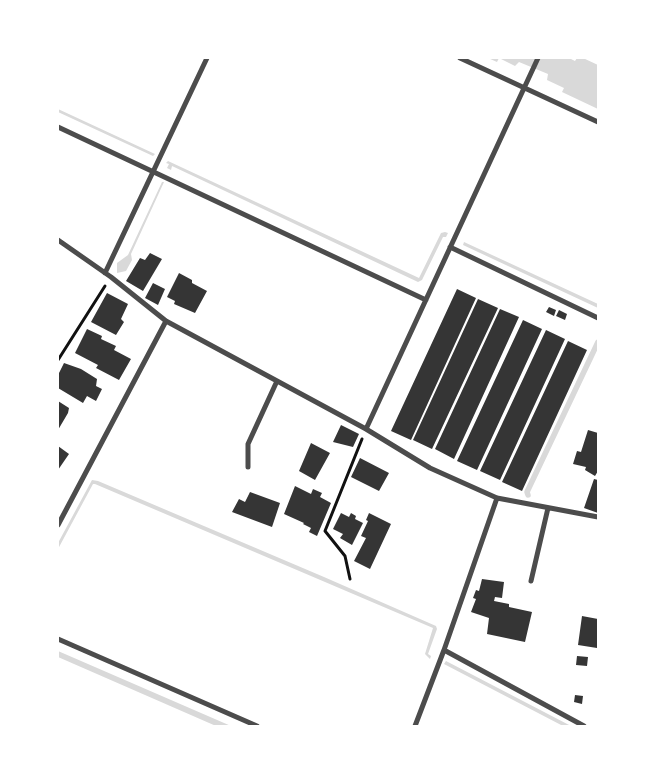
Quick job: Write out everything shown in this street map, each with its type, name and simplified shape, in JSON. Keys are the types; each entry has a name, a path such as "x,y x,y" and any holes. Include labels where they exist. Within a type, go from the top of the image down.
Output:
{"street":[{"path":"105,273 207,58"},
{"path":"460,58 598,122"},
{"path":"366,429 538,58"},
{"path":"58,126 426,300"},
{"path":"58,240 111,277 166,321 366,429 430,468 498,498 598,517"},
{"path":"450,247 598,318"},
{"path":"58,525 166,321"},
{"path":"248,468 248,444 277,381"},
{"path":"415,726 498,498"},
{"path":"531,581 548,508"},
{"path":"58,639 257,726"},
{"path":"444,650 584,726"}],"path":[{"path":"58,360 111,277"},
{"path":"350,579 346,556 325,532 366,429"}],"shaded area":[{"path":"488,58 499,58 497,62"},
{"path":"499,58 569,58 575,61 577,58 583,58 598,65 598,109 562,92 564,88 547,80 548,74 519,62 515,66"},
{"path":"58,109 155,154 153,156 58,112"},
{"path":"168,161 419,278 441,233 448,233 446,237 443,237 422,280 418,282 172,166 171,170 167,168 169,164 166,163"},
{"path":"162,182 164,182 131,254 132,260 126,271 117,273 117,263 128,255"},
{"path":"464,242 598,304 598,308 463,245"},
{"path":"92,480 436,626 437,629 428,654 431,656 430,659 425,654 433,628 95,484 93,484 58,549 58,543"},
{"path":"58,651 231,726 216,726 58,657"},
{"path":"446,661 571,726 563,726 444,664"}],"building":[{"path":"150,253 162,259 143,291 126,281 140,258 145,260"},
{"path":"179,273 207,291 195,313 174,304 175,301 167,297"},
{"path":"153,283 165,289 158,305 145,298"},
{"path":"457,289 476,298 411,440 391,431"},
{"path":"107,293 128,304 121,319 124,322 116,335 91,322"},
{"path":"478,299 498,308 432,449 413,440"},
{"path":"549,307 556,310 554,316 546,312"},
{"path":"500,309 519,317 454,459 435,449"},
{"path":"559,310 567,314 565,320 556,316"},
{"path":"523,320 542,329 477,470 457,461"},
{"path":"87,329 102,336 101,339 116,346 114,350 131,359 119,380 96,368 98,365 75,353"},
{"path":"546,330 565,339 500,480 480,471"},
{"path":"568,341 587,350 522,491 502,482"},
{"path":"64,363 81,369 97,379 96,386 102,389 96,401 87,396 83,403 58,388 58,375"},
{"path":"58,401 69,408 58,430"},
{"path":"341,425 359,434 353,447 333,442"},
{"path":"588,430 598,433 598,471 595,476 585,470 586,467 573,464 577,451 581,452"},
{"path":"311,443 330,453 315,480 299,471"},
{"path":"58,446 69,454 58,470"},
{"path":"360,458 389,473 379,491 351,477"},
{"path":"594,479 598,480 598,513 584,508"},
{"path":"295,486 311,494 313,489 322,493 320,497 331,503 317,536 309,532 311,528 304,523 284,514"},
{"path":"250,492 280,503 272,527 232,512 239,499 245,502"},
{"path":"341,513 349,517 351,513 356,516 355,519 363,523 352,545 340,538 343,534 333,529"},
{"path":"369,513 391,524 370,569 354,561 366,538 361,536 368,521 366,520"},
{"path":"482,579 504,582 502,598 495,597 494,601 509,604 509,607 532,612 525,642 487,634 489,618 471,612 476,599 473,598 476,590 479,591"},
{"path":"582,616 598,619 597,648 578,645"},
{"path":"577,656 588,657 587,666 576,665"},
{"path":"575,695 583,696 582,704 574,702"}],"waterway":[{"path":"528,495 527,492 598,342"}]}
